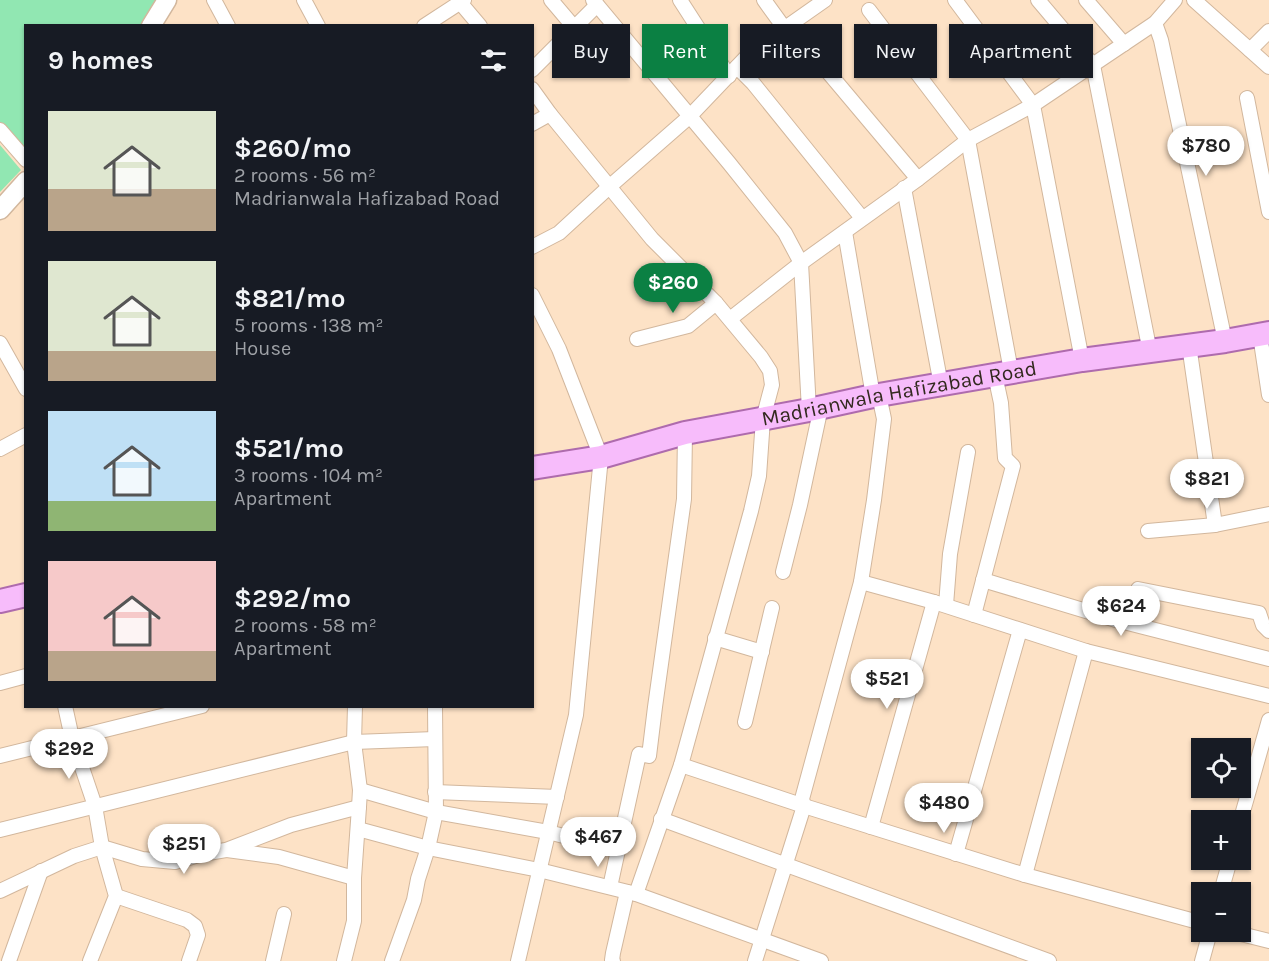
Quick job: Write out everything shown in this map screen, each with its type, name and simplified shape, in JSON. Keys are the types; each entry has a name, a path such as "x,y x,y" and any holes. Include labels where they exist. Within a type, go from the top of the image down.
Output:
{"main road":[{"name":"Madrianwala Hafizabad Road","path":"534,468 601,457 685,433 876,396 1082,360 1265,334"},
{"path":"0,601 24,595"}],"street":[{"path":"152,24 167,0"},
{"path":"214,0 227,24"},
{"path":"304,0 317,24"},
{"path":"551,0 571,24"},
{"path":"680,0 733,71 753,83 862,218"},
{"path":"764,0 781,24"},
{"path":"792,24 825,0"},
{"path":"955,0 1033,105 1082,360"},
{"path":"1038,0 1058,24"},
{"path":"1086,0 1124,44"},
{"path":"1150,352 1093,66 1155,23 1174,0"},
{"path":"1194,0 1269,67"},
{"path":"427,24 461,1 478,24"},
{"path":"577,24 595,2 785,233 801,263 815,409 800,505 783,572"},
{"path":"869,10 968,140 1003,373 1001,403 1005,458 1013,466 974,615"},
{"path":"1155,23 1161,40 1225,341"},
{"path":"1250,50 1269,31"},
{"path":"534,67 552,49"},
{"path":"534,246 559,233 690,117 740,64"},
{"path":"833,78 918,179"},
{"path":"730,319 801,263 968,140 1033,105 1075,78"},
{"path":"534,92 652,239 716,303 761,357 770,371 772,385 763,419 759,476 751,511 681,765 632,893 613,953 613,961"},
{"path":"1247,98 1269,212"},
{"path":"534,123 550,114"},
{"path":"0,130 24,158"},
{"path":"0,210 24,183"},
{"path":"904,188 941,385"},
{"path":"755,961 804,806 802,799 861,582 884,419 876,396 845,232"},
{"path":"518,961 576,715 601,457 558,349 534,299"},
{"path":"637,339 688,326 716,303"},
{"path":"1265,334 1269,395"},
{"path":"0,343 24,385"},
{"path":"1189,345 1215,525"},
{"path":"610,887 639,754 649,756 684,499 685,433"},
{"path":"0,449 24,436"},
{"path":"871,827 940,603 968,452"},
{"path":"1148,531 1215,525 1269,514"},
{"path":"983,580 1116,620 1269,659"},
{"path":"861,582 940,603 1086,651 1269,696"},
{"path":"1138,589 1259,613 1263,625 1269,631"},
{"path":"745,722 772,608"},
{"path":"956,854 1020,630"},
{"path":"715,638 762,652"},
{"path":"1025,875 1086,651"},
{"path":"0,683 24,677"},
{"path":"65,708 72,738 95,806 102,847 116,896 90,961"},
{"path":"0,756 194,708"},
{"path":"344,961 354,921 354,878 360,790 354,742 355,708"},
{"path":"392,961 414,900 418,879 429,848 436,812 435,708"},
{"path":"1243,810 1269,720"},
{"path":"0,830 354,742 435,739"},
{"path":"681,765 1025,875 1191,920"},
{"path":"360,790 436,812 548,832 618,850"},
{"path":"435,792 556,797"},
{"path":"0,891 74,856 102,847 142,860 175,862 201,854 226,850 291,825 359,807"},
{"path":"661,819 1048,961"},
{"path":"358,829 429,848 539,870 632,893 821,961"},
{"path":"226,850 279,857 354,878"},
{"path":"9,961 41,871"},
{"path":"116,896 188,920 195,926 198,935 189,961"},
{"path":"273,961 284,914"},
{"path":"1251,936 1269,941"},
{"path":"1202,961 1207,942"}],"green space":[{"path":"0,0 161,0 141,24 24,24 24,150 0,123"},
{"path":"0,145 21,170 0,192"}]}
